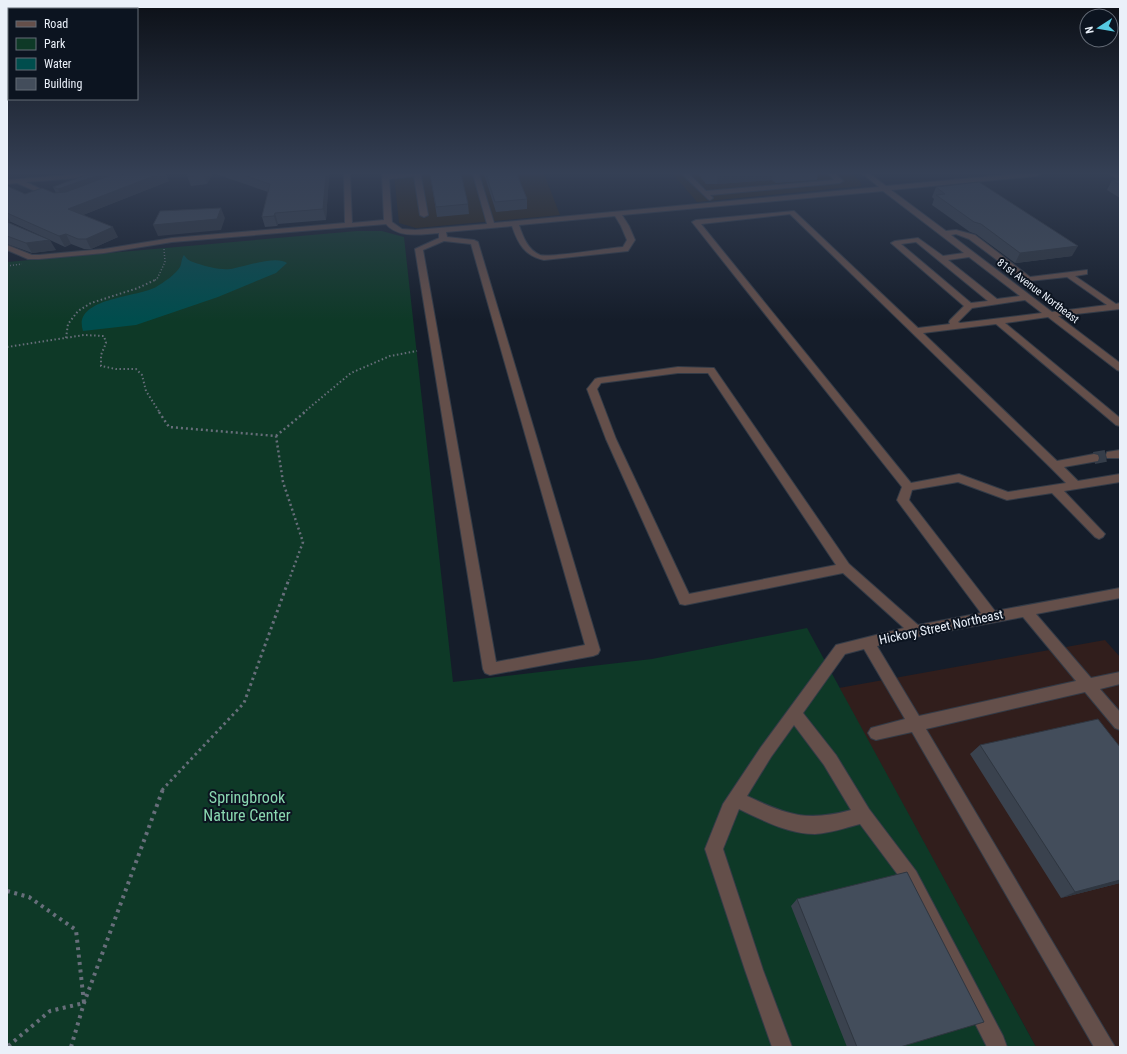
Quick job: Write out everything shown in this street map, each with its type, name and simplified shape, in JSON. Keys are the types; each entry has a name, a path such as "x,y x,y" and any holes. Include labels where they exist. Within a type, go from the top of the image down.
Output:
{"street":[{"path":"7,247 31,257 104,251 163,241 376,223"},
{"path":"389,223 391,227 398,230 425,232 442,235 474,242 593,650 490,669 419,249 442,235 514,223"},
{"path":"515,223 529,252 537,257 544,258 625,249 631,240 623,223"},
{"path":"697,223 908,488"},
{"path":"804,223 918,331 1077,486"},
{"name":"81st Avenue Northeast","path":"930,223 1120,368"},
{"path":"944,234 956,232 972,237 1028,279"},
{"path":"969,306 895,243 918,240 995,302"},
{"path":"58,248 71,254"},
{"path":"941,258 971,254"},
{"path":"1007,282 1084,272"},
{"path":"1068,274 1118,307"},
{"path":"957,325 953,322 969,306 1027,297"},
{"path":"918,331 998,320 1118,307"},
{"path":"998,320 1120,423"},
{"path":"845,568 685,600 611,438 592,389 598,381 678,370 711,370 845,568 916,631"},
{"path":"1055,465 1094,458"},
{"path":"908,488 959,478 1007,496 1120,478"},
{"path":"908,488 903,500 991,616"},
{"path":"1055,489 1099,534"},
{"name":"Hickory Street Northeast","path":"782,1047 754,970 714,849 728,810 766,752 841,649 916,631 1120,593"},
{"path":"1025,610 1120,723"},
{"path":"868,643 1105,1047"},
{"path":"876,732 1087,684 1120,678"},
{"path":"794,713 830,760 863,815 910,877 996,1043 996,1047"},
{"path":"736,799 776,818 797,825 825,825 863,815"}],"path":[{"path":"66,338 68,324 78,311 91,302 138,288 157,279 165,262 163,241"},
{"path":"7,347 84,335 104,336 106,343 101,355 101,366 116,369 136,369 142,376 146,391 169,427 276,436 351,373 390,356 417,351"},
{"path":"71,1047 84,1003 162,790 244,703 303,542 283,482 276,436"},
{"path":"7,892 29,897 76,930 84,1003"},
{"path":"7,1047 50,1011 84,1003"}],"shaded area":[{"path":"400,223 469,223 416,228"},
{"path":"1105,640 1120,657 1120,1047 1036,1047 839,688"}],"green space":[{"name":"Springbrook Nature Center","path":"357,231 382,231 404,237 453,682 652,659 807,628 1036,1047 7,1047 7,262"}],"water":[{"path":"184,255 192,262 222,269 230,269 275,260 287,263 276,273 218,297 136,325 83,331 82,320 87,312 96,305 156,287 178,270 181,266"}],"building":[{"path":"7,223 10,223 50,240 26,243 7,236"},
{"path":"30,223 103,223 113,227 86,239 78,239 66,234 59,236"},
{"path":"154,223 172,223 153,225"},
{"path":"978,223 1043,223 1078,246 1020,253"},
{"path":"1098,719 1120,747 1120,880 1075,892 980,745"},
{"path":"907,872 984,1022 900,1047 857,1047 797,899"}],"tunnel":[{"path":"1094,458 1111,455"}]}
